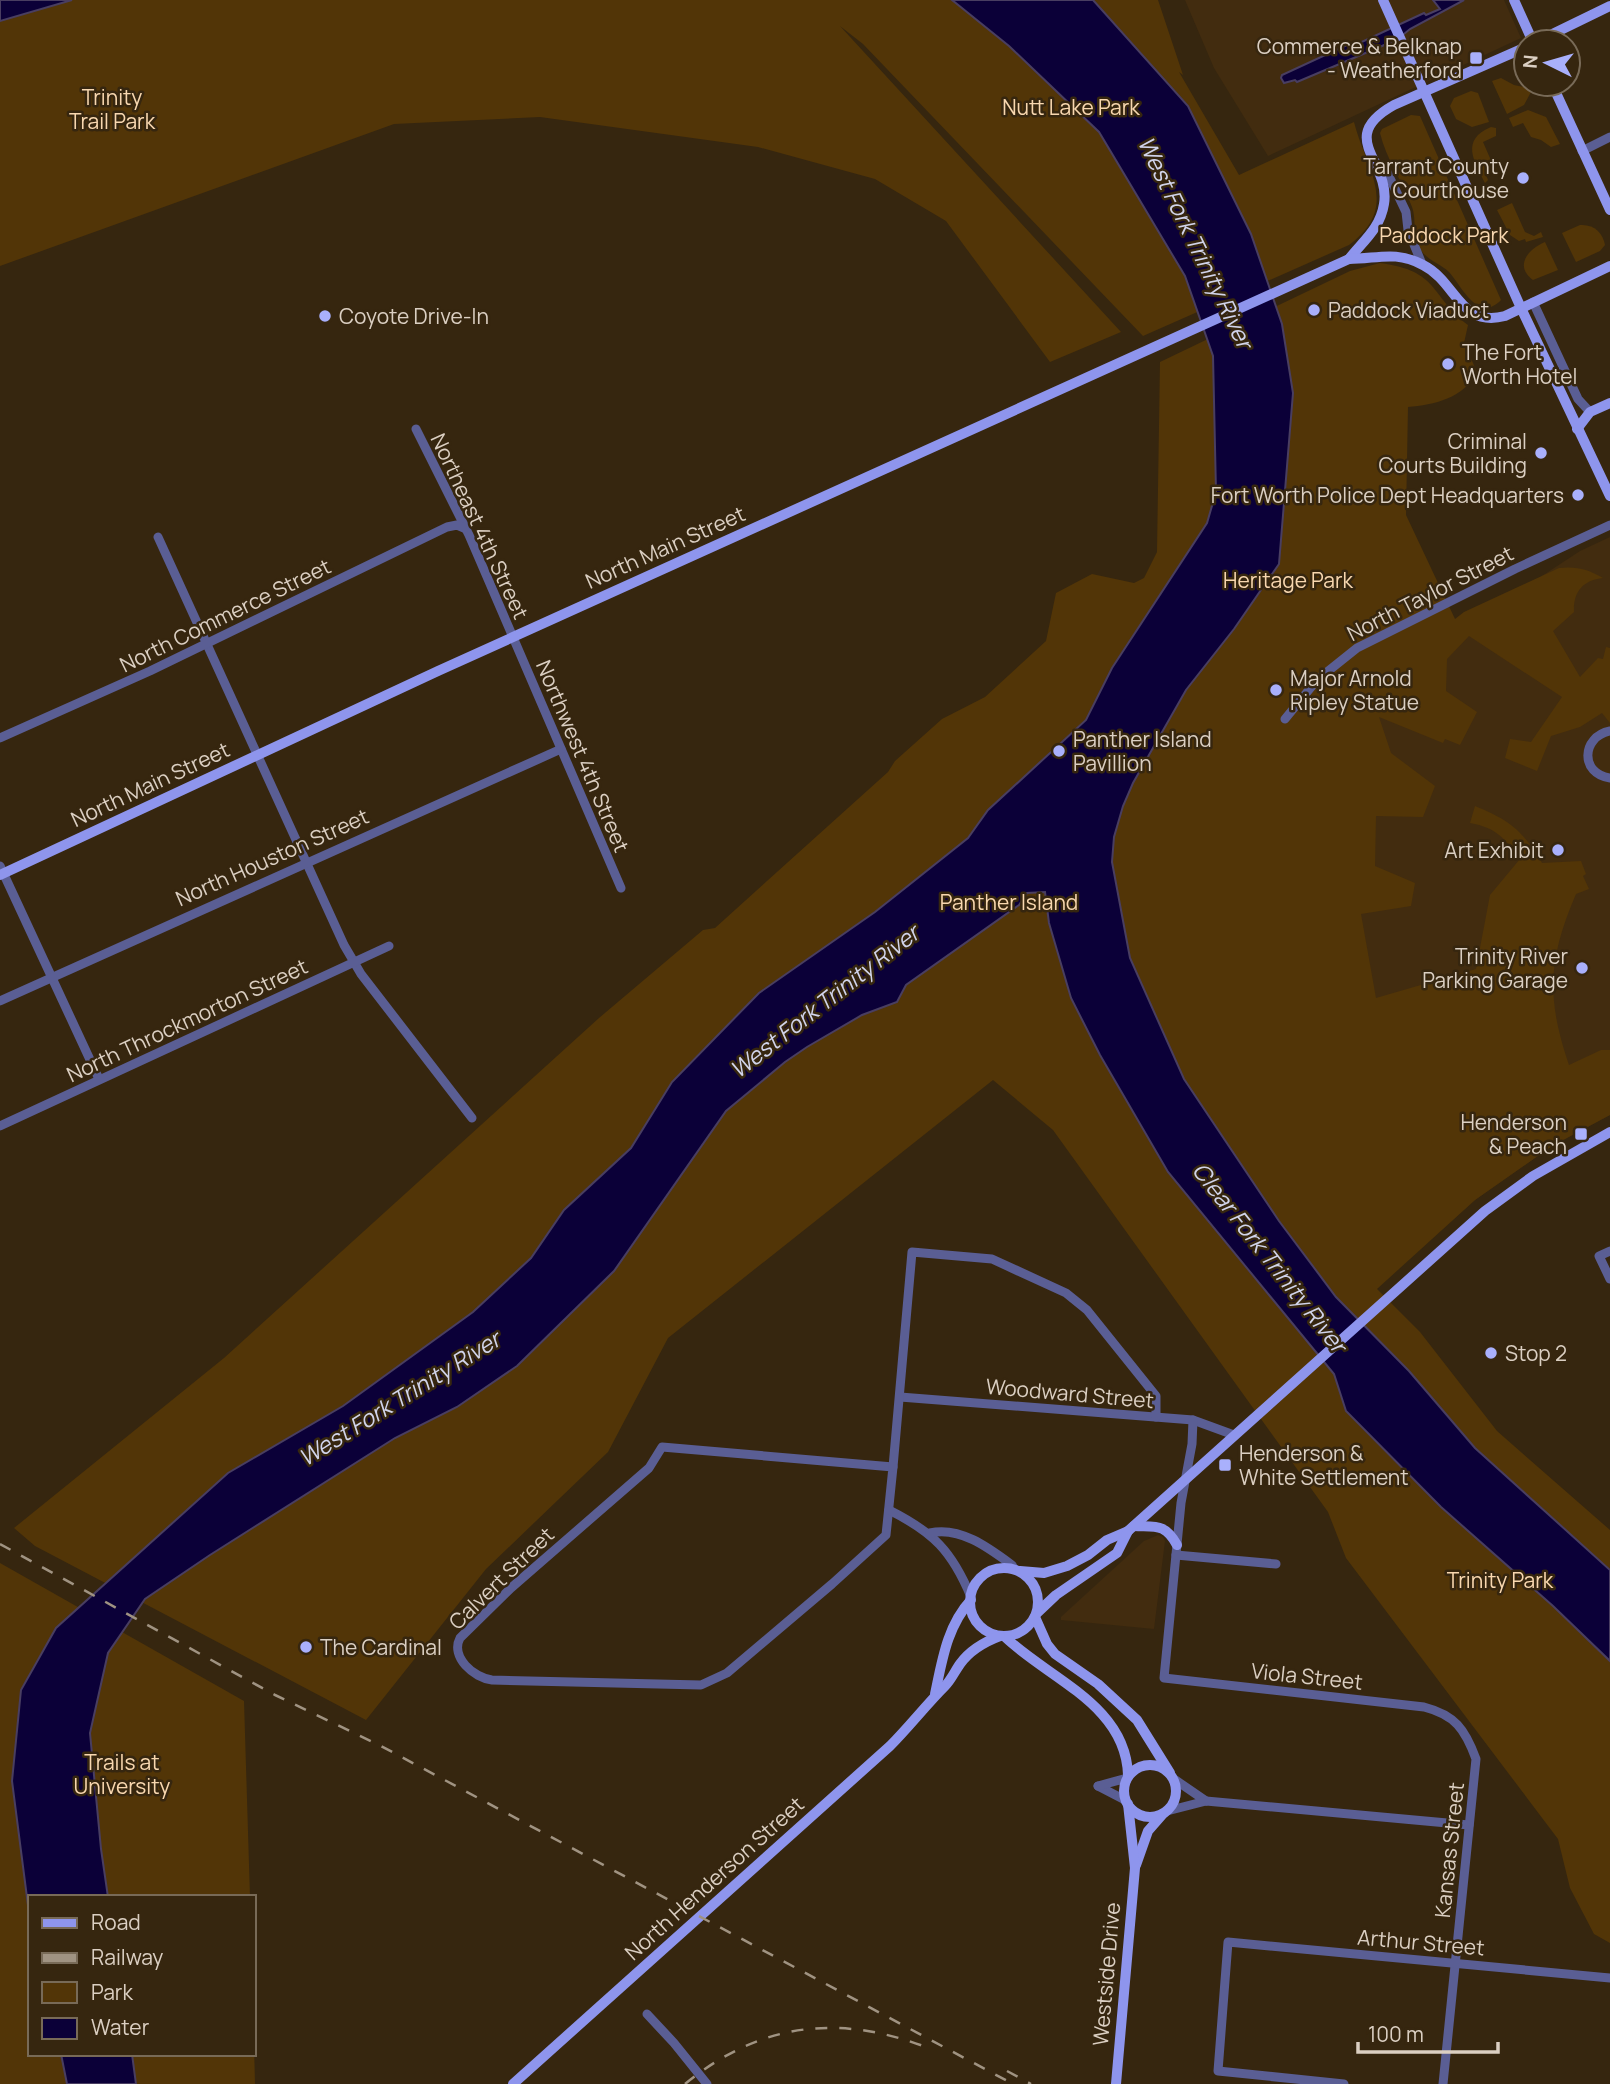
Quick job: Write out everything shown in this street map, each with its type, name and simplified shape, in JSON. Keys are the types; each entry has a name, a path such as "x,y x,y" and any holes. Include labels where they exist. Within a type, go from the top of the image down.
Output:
{"main road":[{"path":"1514,0 1527,28"},
{"path":"1385,4 1521,308 1610,496"},
{"path":"1564,28 1610,6"},
{"path":"1347,259 1368,238 1382,213 1385,194 1366,136 1377,117 1394,105 1512,53"},
{"path":"1558,98 1610,210"},
{"path":"1347,259 1391,255 1422,264 1439,275 1466,309 1478,317 1498,318 1610,266"},
{"name":"North Main Street","path":"1,872 1347,259"},
{"path":"1577,429 1590,412 1610,403"},
{"path":"1017,1570 1033,1584 1038,1595 1036,1615 1047,1644 1055,1654 1120,1701 1137,1720 1172,1776 1176,1796 1165,1812 1150,1817 1135,1813 1123,1793 1127,1777 1127,1754 1106,1717 1002,1636 989,1633 977,1622 972,1614 971,1598 975,1586 982,1576 992,1570 1003,1568 1044,1573 1067,1566 1107,1540 1131,1529 1485,1211 1533,1176 1610,1132"},
{"path":"1131,1529 1164,1529 1172,1535 1177,1550"},
{"path":"1002,1636 1020,1632 1029,1626 1059,1592 1117,1553 1131,1529"},
{"name":"North Henderson Street","path":"935,1694 950,1632 971,1598"},
{"name":"North Henderson Street","path":"513,2084 890,1746 935,1694 947,1685 969,1654 988,1640 1002,1636"},
{"path":"1127,1777 1140,1766 1148,1764 1157,1765 1172,1776"},
{"name":"Westside Drive","path":"1116,2084 1135,1868 1126,1802"},
{"name":"Westside Drive","path":"1135,1868 1148,1831 1165,1812"}],"street":[{"path":"1582,151 1610,137"},
{"path":"1372,159 1386,170 1406,212 1408,230 1422,264"},
{"path":"1533,302 1578,399 1590,412"},
{"name":"Northeast 4th Street","path":"416,429 469,535 512,637"},
{"name":"North Commerce Street","path":"0,738 207,643 447,527 457,525 464,528"},
{"name":"North Taylor Street","path":"1285,719 1317,680 1336,662 1366,643 1610,525"},
{"path":"159,537 336,929 354,962 472,1118"},
{"name":"Northwest 4th Street","path":"512,637 621,888"},
{"path":"1610,732 1594,738 1588,753 1592,768 1598,774 1610,778"},
{"name":"North Houston Street","path":"0,1001 561,749"},
{"path":"1,872 99,1079"},
{"name":"North Throckmorton Street","path":"0,1126 389,946"},
{"path":"1610,1251 1599,1256 1610,1279"},
{"name":"Calvert Street","path":"893,1467 662,1447 649,1468 511,1588 460,1638 456,1649 461,1660 486,1679 701,1685 727,1673 884,1539 889,1510 900,1396 912,1252 992,1259 1066,1293 1087,1310 1156,1396 1156,1417"},
{"name":"Woodward Street","path":"900,1396 1193,1420 1234,1435"},
{"path":"1193,1420 1177,1550 1276,1564"},
{"path":"889,1510 930,1533 956,1564 971,1598"},
{"path":"930,1533 941,1530 976,1541 1017,1570"},
{"name":"Viola Street","path":"1177,1550 1164,1678 1424,1707 1446,1714"},
{"name":"Kansas Street","path":"1443,2084 1476,1759 1469,1739 1455,1720 1446,1714"},
{"path":"1172,1776 1206,1801"},
{"path":"1126,1802 1098,1786 1127,1777"},
{"path":"1165,1812 1206,1801 1469,1825"},
{"name":"Arthur Street","path":"1344,2084 1217,2071 1228,1942 1610,1978"},
{"path":"647,2014 707,2084"}],"shaded area":[{"path":"1185,0 1504,0 1517,28 1512,28 1512,42 1268,156 1214,68"},
{"path":"1610,537 1610,1115 1552,1146 1475,1200 1388,1278 1326,1206 1369,689 1580,551"},
{"path":"1158,1535 1165,1541 1154,1629 1061,1620 1061,1617 1144,1541"}],"green space":[{"name":"Trinity Trail Park","path":"0,0 1158,0 1183,75 1179,72 1239,175 1354,122 1376,187 1377,202 1365,230 1349,245 1143,336 863,44 840,26 1121,332 1050,362 946,221 875,179 758,147 540,117 394,124 0,266"},
{"path":"1501,78 1512,84 1512,98 1528,98 1524,105 1507,114 1492,81"},
{"path":"1471,91 1478,93 1489,122 1472,127 1456,119 1450,106 1454,98"},
{"path":"1528,110 1546,117 1560,144 1551,147 1531,137 1523,123 1513,127 1509,118"},
{"name":"Paddock Park","path":"1411,115 1420,116 1501,300 1493,306 1485,308 1471,300 1449,272 1426,256 1419,247 1412,207 1380,133 1382,129"},
{"path":"1491,127 1496,128 1496,136 1483,142 1497,169 1486,175 1488,180 1485,183 1472,152 1475,138"},
{"path":"1512,203 1525,232 1534,236 1541,232 1543,237 1526,242 1525,239 1519,241 1510,235 1497,210"},
{"path":"1580,225 1597,230 1605,245 1600,251 1576,262 1562,233"},
{"path":"1545,242 1558,270 1533,280 1527,275 1524,264 1529,253"},
{"name":"Panther Island","path":"1380,263 1414,272 1424,278 1468,325 1464,343 1477,372 1471,381 1447,398 1408,407 1406,515 1455,619 1464,612 1559,568 1582,569 1603,578 1590,581 1581,588 1575,599 1574,612 1553,631 1580,677 1598,658 1603,659 1606,647 1610,648 1610,723 1602,713 1580,727 1551,736 1537,771 1505,758 1510,739 1531,742 1562,697 1469,636 1447,659 1446,691 1477,712 1460,745 1445,739 1443,743 1379,717 1391,753 1435,786 1423,817 1376,816 1375,866 1415,883 1411,906 1361,914 1376,998 1476,969 1490,895 1520,859 1499,835 1470,823 1475,806 1498,817 1522,834 1542,863 1581,861 1586,874 1583,876 1589,889 1576,894 1555,959 1553,978 1556,1019 1569,1065 1601,1050 1610,1050 1610,1115 1552,1146 1475,1200 1377,1289 1420,1332 1497,1431 1610,1530 1610,1943 1594,1934 1570,1888 1558,1839 1346,1558 1328,1512 1053,1130 993,1080 668,1338 608,1452 486,1569 366,1720 35,1546 14,1528 224,1358 599,1018 703,930 715,928 888,772 895,761 942,719 985,697 1046,641 1056,593 1092,574 1134,583 1144,578 1157,552 1160,362 1350,271"},
{"name":"Trails at University","path":"0,1563 244,1701 250,1895 28,1895 28,2056 254,2056 255,2084 0,2084"}],"water":[{"path":"0,0 72,0 0,21"},
{"path":"952,0 1093,0 1188,106 1251,234 1282,324 1293,393 1279,564 1234,629 1186,690 1133,783 1114,837 1112,862 1130,958 1184,1079 1279,1221 1336,1297 1409,1371 1475,1448 1610,1570 1610,1661 1553,1606 1441,1507 1346,1411 1334,1374 1168,1172 1100,1055 1071,998 1049,923 1045,892 1027,893 1019,905 906,985 897,1002 862,1015 807,1047 726,1111 614,1271 517,1366 457,1407 395,1438 145,1599 108,1653 90,1733 108,1895 28,1895 28,1905 12,1781 21,1690 56,1628 228,1473 343,1406 473,1312 531,1258 564,1210 631,1148 672,1082 759,993 875,912 968,838 988,810 1086,720 1112,668 1207,523 1216,492 1213,356 1185,276 1099,132 1009,46"},
{"path":"1433,0 1464,0 1382,46 1297,82 1295,80 1284,83 1281,78 1282,75 1349,44 1351,47 1424,13 1426,15 1440,9"},
{"path":"61,2056 132,2056 136,2084 67,2084"}],"railway":[{"path":"0,1544 275,1695 381,1746 1013,2084"},
{"path":"685,2084 714,2063 743,2047 772,2036 802,2030 833,2028 865,2031 931,2049"},
{"path":"1007,2071 1031,2084"}],"place":[{"name":"Commerce & Belknap - Weatherford","path":"1476,58"},
{"name":"Tarrant County Courthouse","path":"1523,178"},
{"name":"Paddock Viaduct","path":"1314,310"},
{"name":"Coyote Drive-In","path":"325,316"},
{"name":"The Fort Worth Hotel","path":"1448,364"},
{"name":"Criminal Courts Building","path":"1541,453"},
{"name":"Fort Worth Police Dept Headquarters","path":"1578,495"},
{"name":"Major Arnold Ripley Statue","path":"1276,690"},
{"name":"Panther Island Pavillion","path":"1059,751"},
{"name":"Art Exhibit","path":"1558,850"},
{"name":"Trinity River Parking Garage","path":"1582,968"},
{"name":"Henderson & Peach","path":"1581,1134"},
{"name":"Stop 2","path":"1491,1353"},
{"name":"Henderson & White Settlement","path":"1225,1465"},
{"name":"The Cardinal","path":"306,1647"}],"park label":[{"name":"Nutt Lake Park","path":"1071,107"},
{"name":"Heritage Park","path":"1288,580"},
{"name":"Trinity Park","path":"1500,1580"}],"water label":[{"name":"West Fork Trinity River","path":"1196,242"},
{"name":"West Fork Trinity River","path":"824,1001"},
{"name":"Clear Fork Trinity River","path":"1270,1257"},
{"name":"West Fork Trinity River","path":"399,1398"}]}
